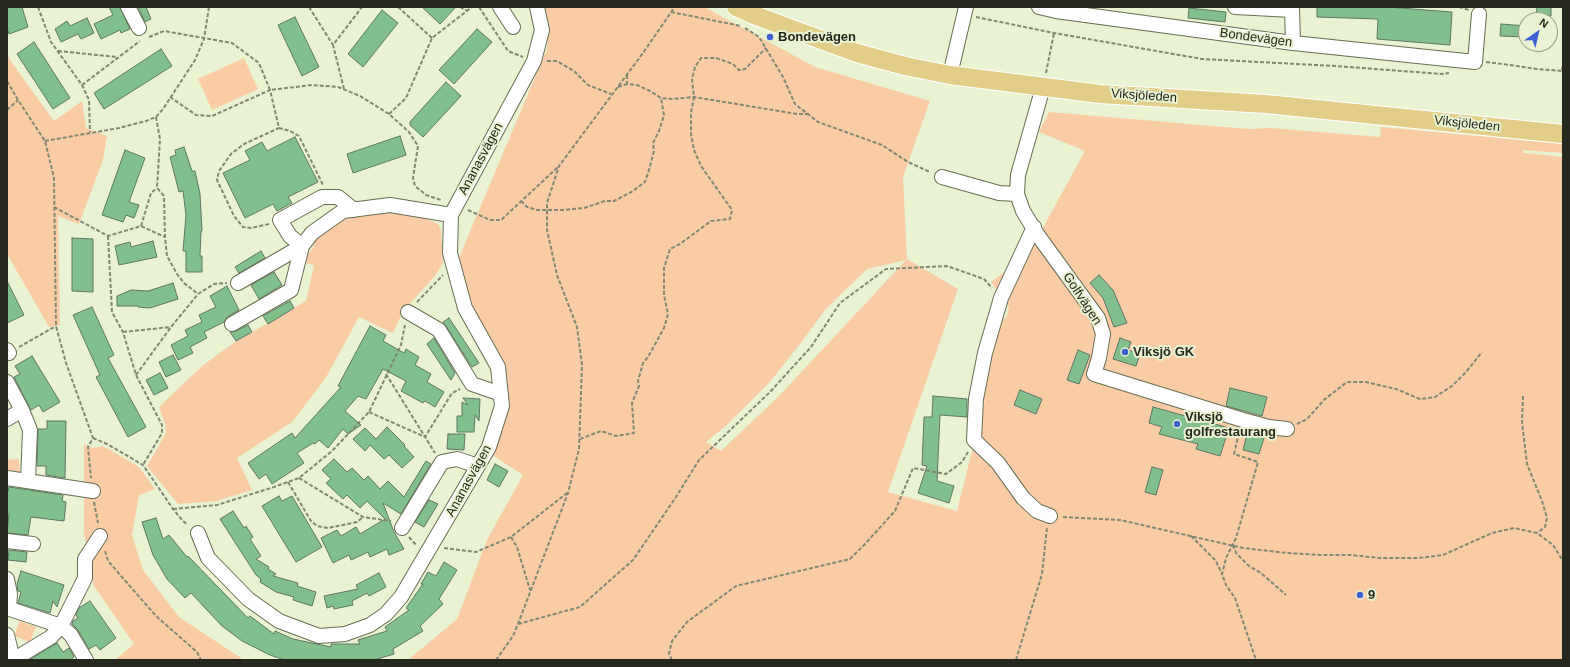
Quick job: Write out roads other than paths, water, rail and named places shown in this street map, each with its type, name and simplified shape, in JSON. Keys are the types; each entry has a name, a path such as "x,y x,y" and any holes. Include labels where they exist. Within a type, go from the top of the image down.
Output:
{"main road":[{"name":"Viksjöleden","path":"736,7 857,53 950,76 1100,94 1274,105 1563,134"}],"street":[{"path":"128,7 141,34"},
{"path":"500,7 513,27"},
{"name":"Ananasvägen","path":"198,533 208,558 248,599 278,621 319,636 345,634 370,625 386,614 401,597 489,447 502,406 498,367 465,308 450,254 454,210 534,61 542,30 537,7"},
{"name":"Bondevägen","path":"1038,7 1293,43 1470,61 1479,14"},
{"path":"1235,7 1292,9 1293,43"},
{"path":"950,76 965,11"},
{"name":"Golfvägen","path":"1042,87 1018,175 1017,194 1023,211 1040,239 1098,318 1103,334 1099,358 1094,374 1243,420 1268,427 1287,429"},
{"path":"942,177 1000,193 1017,194"},
{"path":"302,246 290,236 280,220 322,197 338,197 354,210"},
{"path":"238,284 302,246 312,234 343,211 390,205 454,210"},
{"path":"1034,227 1001,298 985,353 976,399 974,440 998,463 1023,498 1037,510 1050,516"},
{"path":"232,324 291,290 302,246"},
{"path":"408,312 439,330 472,384 501,394"},
{"path":"7,382 22,410 30,430 28,481"},
{"path":"7,419 22,410"},
{"path":"402,528 442,462 457,460 478,466"},
{"path":"7,478 93,491"},
{"path":"7,635 13,660 51,637 61,626 85,578 85,559 100,536"},
{"path":"7,541 33,544"},
{"path":"7,579 10,594 8,608 61,626 71,635 86,660"}],"place":[{"name":"Bondevägen","path":"770,37"},
{"name":"Viksjö GK","path":"1125,352"},
{"name":"Viksjö golfrestaurang","path":"1177,424"},
{"name":"9","path":"1360,595"}]}
